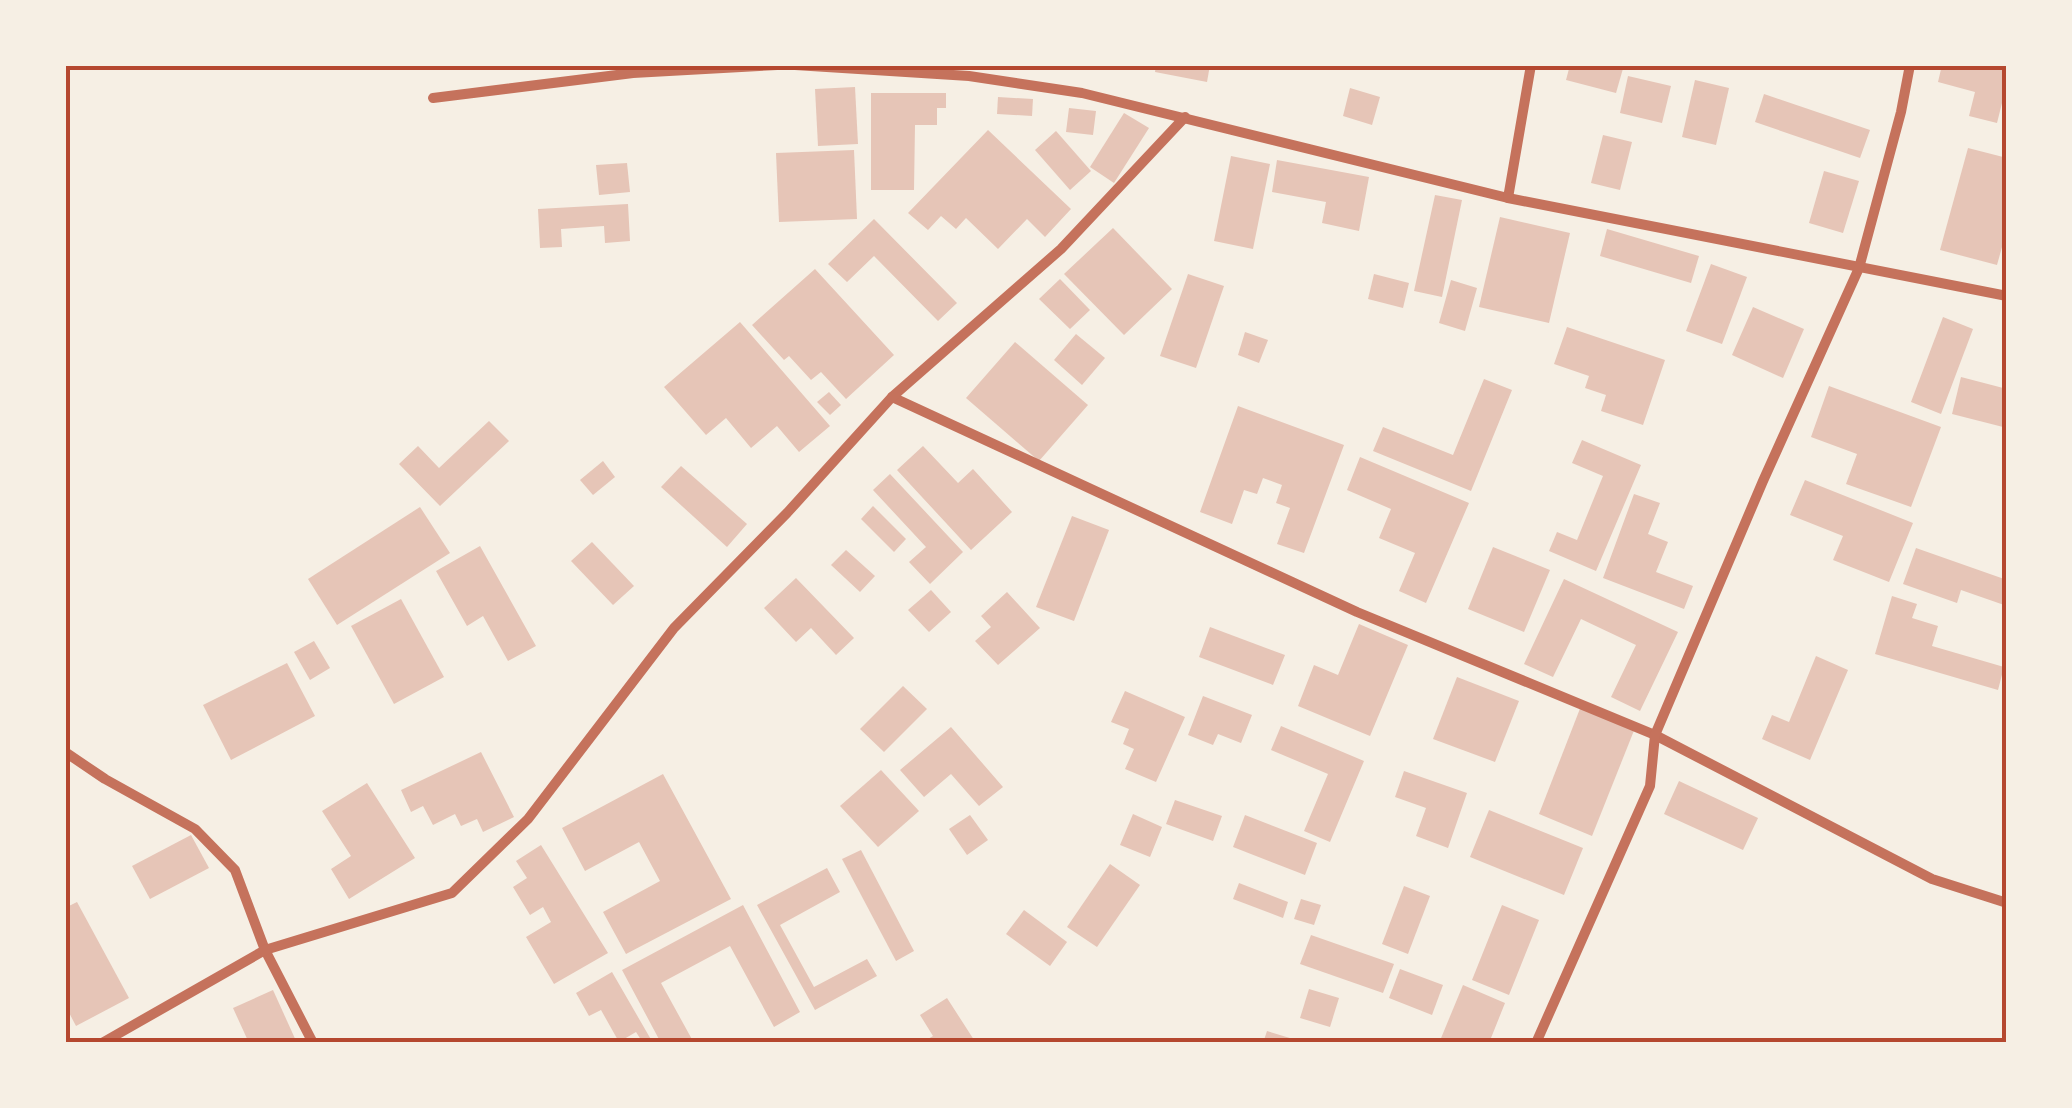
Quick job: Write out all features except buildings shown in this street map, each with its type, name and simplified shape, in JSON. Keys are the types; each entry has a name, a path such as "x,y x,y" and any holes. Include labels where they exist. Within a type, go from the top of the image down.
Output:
{"street":[{"path":"432,98 633,73 777,65"},
{"path":"795,65 969,76 1082,93 1508,198 2007,296"},
{"path":"1508,198 1531,65"},
{"path":"1536,1043 1650,786 1655,734 1858,268 1910,65"},
{"path":"102,1043 264,950 452,893 528,819 674,628 788,513 892,397 1061,249 1185,117"},
{"path":"892,397 1356,612 1655,734 1932,879 2007,903"},
{"path":"65,752 105,779 196,829 236,870 264,950 313,1043"}]}
